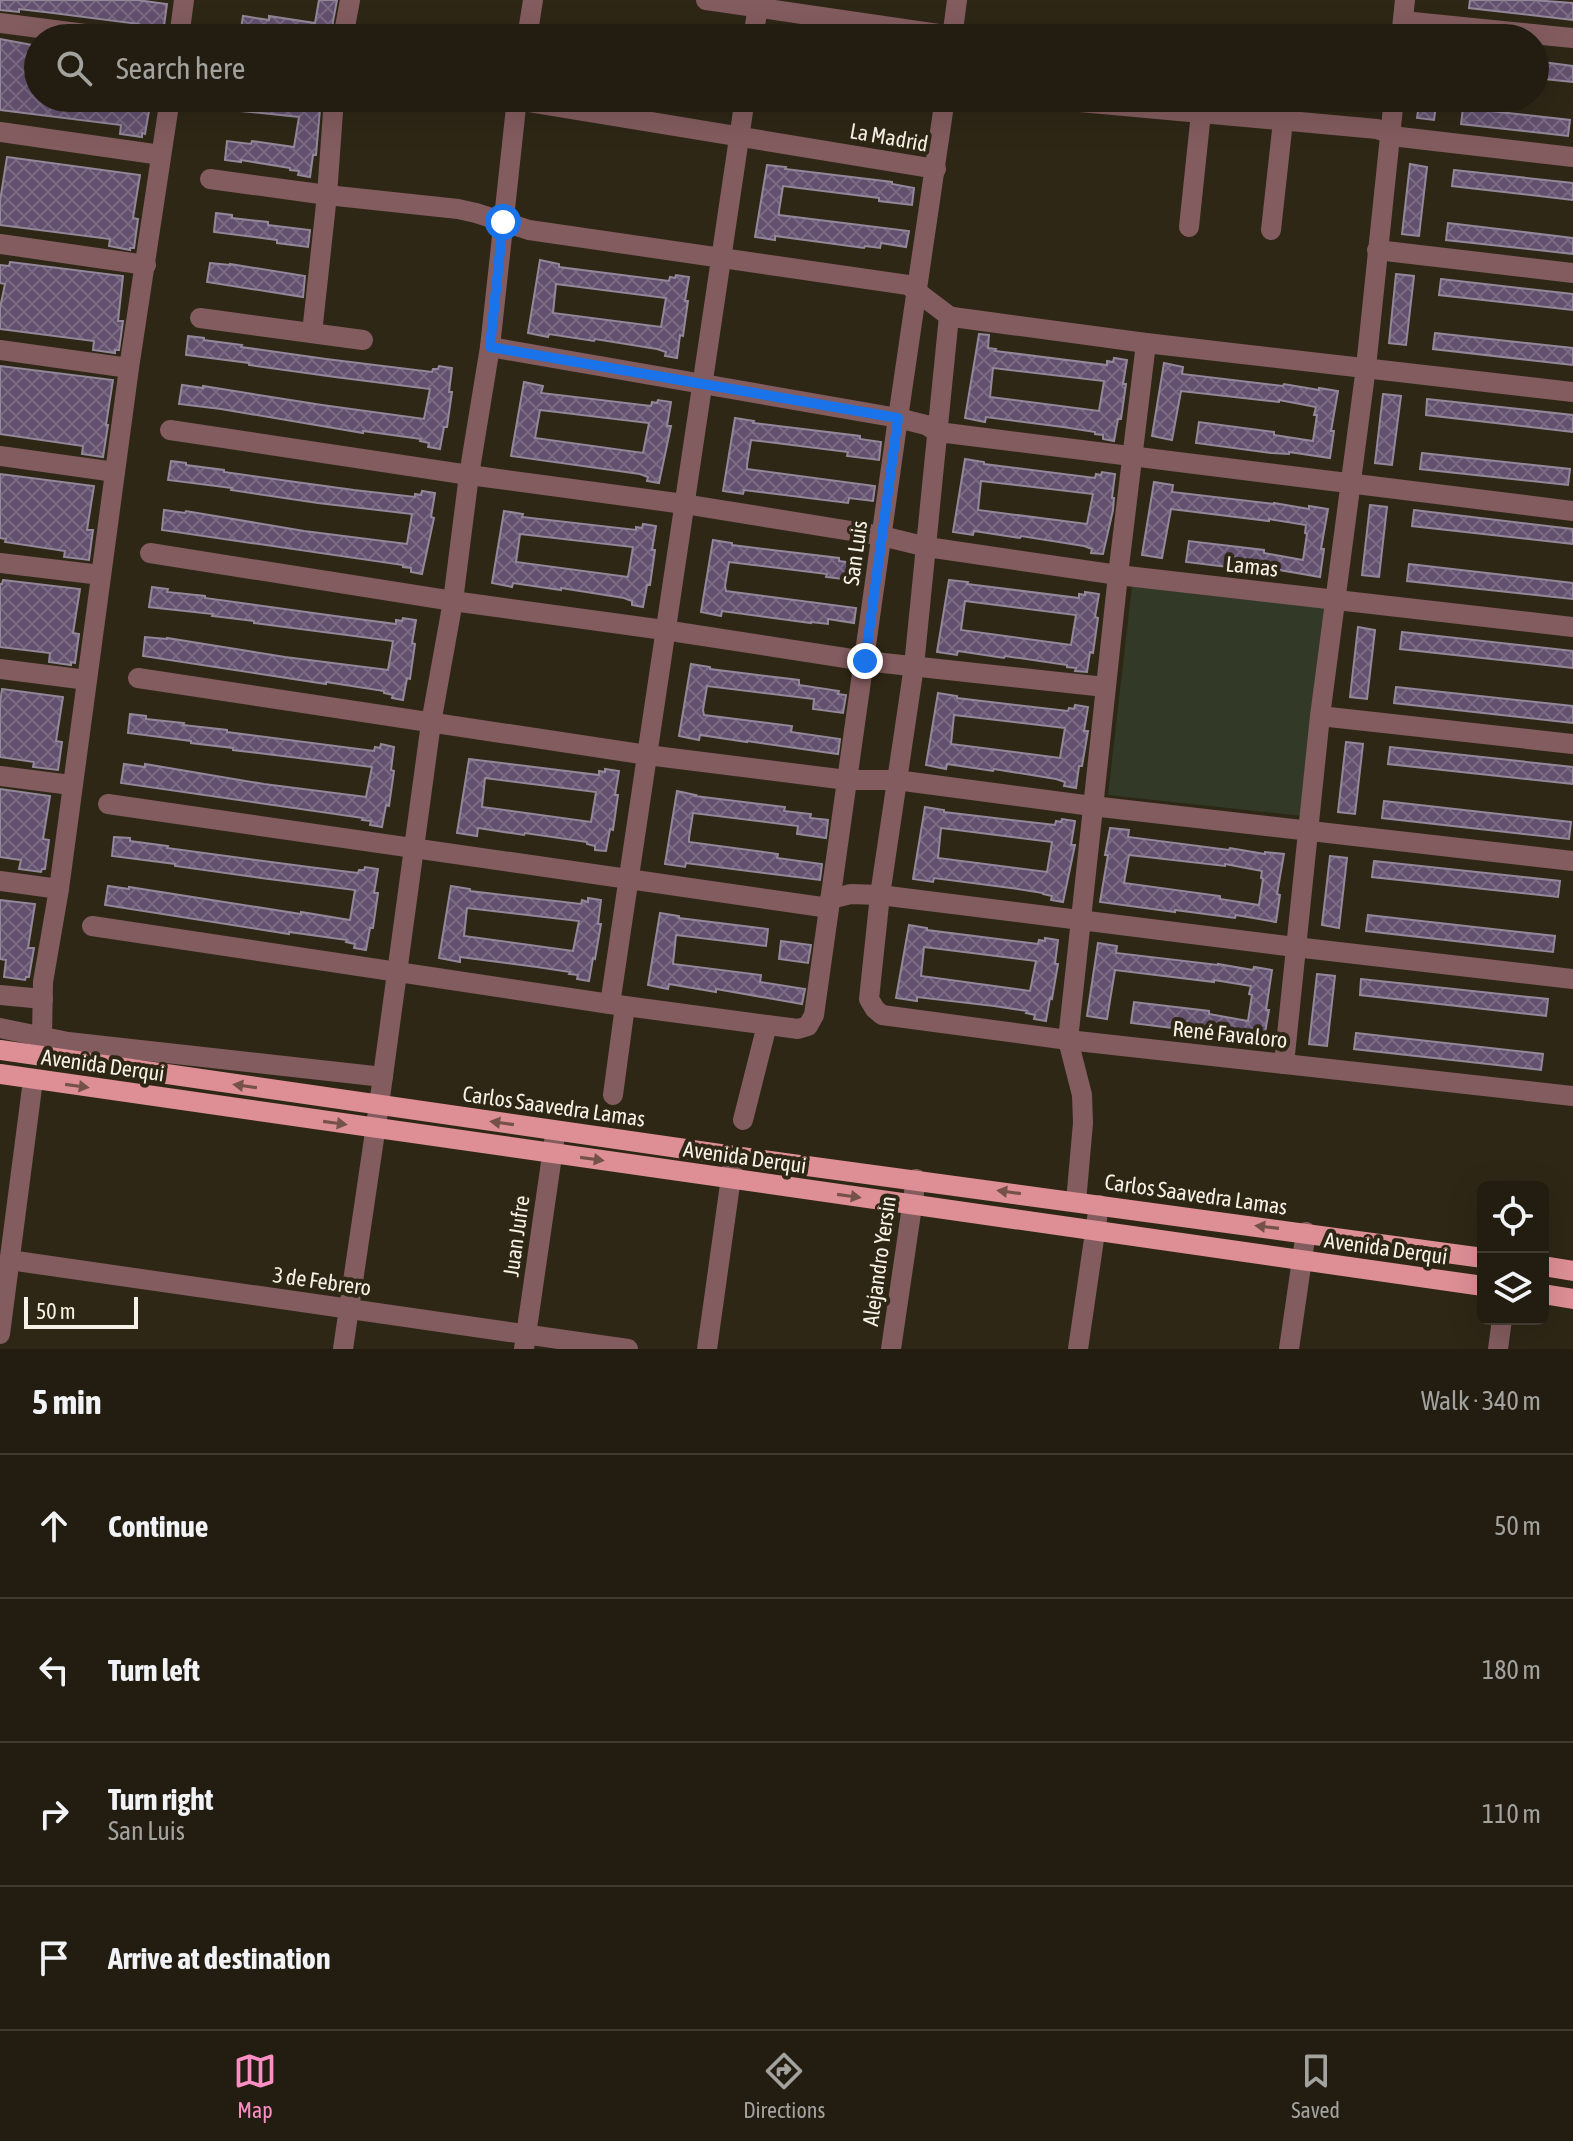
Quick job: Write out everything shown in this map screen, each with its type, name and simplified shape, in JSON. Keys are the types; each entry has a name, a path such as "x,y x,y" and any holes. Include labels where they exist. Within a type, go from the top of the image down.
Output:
{"main road":[{"name":"Carlos Saavedra Lamas","path":"0,1050 555,1131 1477,1257"},
{"name":"Avenida Derqui","path":"0,1074 1477,1285"},
{"path":"1549,1267 1573,1271"},
{"path":"1549,1295 1573,1299"}],"street":[{"path":"181,24 184,0"},
{"path":"346,24 350,0"},
{"path":"529,24 533,0"},
{"path":"706,0 758,4 876,24"},
{"path":"954,24 957,0"},
{"path":"755,24 758,4"},
{"path":"1403,20 1441,24"},
{"path":"0,23 24,26"},
{"path":"1549,35 1573,38"},
{"path":"42,1036 43,982 59,889 129,368 168,112"},
{"path":"312,333 333,112"},
{"path":"343,1349 431,723 453,601 490,347 511,112"},
{"name":"La Madrid","path":"592,112 936,169"},
{"path":"613,1095 627,879 743,112"},
{"name":"San Luis","path":"767,1025 798,1029 808,1026 814,1015 943,112"},
{"path":"1190,112 1377,129 1389,135 1573,157"},
{"path":"1284,1064 1320,716 1366,367 1392,112"},
{"path":"1189,227 1201,113"},
{"path":"1271,230 1283,121"},
{"path":"0,132 161,155"},
{"path":"210,179 458,209 529,230 908,285 949,316 1146,343 1573,392"},
{"path":"0,244 146,265"},
{"path":"1377,250 1573,273"},
{"path":"880,895 914,666 949,316"},
{"path":"200,318 363,340"},
{"path":"1076,1202 1083,1123 1082,1095 1068,1040 1105,687 1146,343"},
{"path":"490,347 898,418 926,425 938,432 1573,511"},
{"path":"0,350 129,368"},
{"name":"Lamas","path":"170,430 684,504 882,536 927,547 1118,575 1573,627"},
{"path":"0,456 115,472"},
{"path":"150,553 865,661 1105,687"},
{"path":"0,563 101,575"},
{"path":"0,669 87,680"},
{"path":"138,678 647,755 847,780 896,780 1092,806 1573,861"},
{"path":"1320,716 1573,744"},
{"path":"0,776 71,785"},
{"path":"108,804 627,879 830,904 851,894 880,895 1573,979"},
{"path":"0,881 59,889"},
{"name":"René Favaloro","path":"880,895 869,999 882,1015 1068,1040 1573,1096"},
{"path":"92,926 767,1025 743,1120"},
{"path":"0,995 43,999"},
{"path":"0,1028 68,1042 383,1077"},
{"path":"0,1334 5,1270 33,1080"},
{"name":"Juan Jufre","path":"525,1342 555,1131"},
{"path":"707,1349 734,1156"},
{"name":"Alejandro Yersin","path":"891,1349 916,1179"},
{"path":"1078,1349 1099,1205"},
{"path":"1289,1349 1306,1232"},
{"name":"3 de Febrero","path":"5,1270 349,1310 525,1342 628,1349"},
{"path":"1498,1349 1501,1325"}],"green space":[{"path":"1132,586 1326,606 1303,816 1108,795"}],"building":[{"path":"0,0 137,0 167,4 164,24 139,24 19,9 19,12 0,10"},
{"path":"319,0 337,0 333,24 242,24 243,16 269,20 269,16 315,23"},
{"path":"1470,0 1573,3 1573,20 1469,8"},
{"path":"0,39 24,43 24,112 149,112 142,137 120,134 121,125 0,110"},
{"path":"1549,63 1573,66 1573,82 1549,79"},
{"path":"250,112 320,112 316,155 313,155 310,177 298,175 299,171 290,168 225,160 227,141 294,147 299,117"},
{"path":"1418,112 1435,112 1434,120 1417,118"},
{"path":"1462,112 1499,112 1570,120 1568,136 1461,124"},
{"path":"7,157 140,175 133,218 138,219 134,248 109,246 110,239 0,225 0,201"},
{"path":"1410,164 1427,167 1419,236 1402,234"},
{"path":"767,165 892,182 914,188 912,205 783,186 779,211 779,215 909,231 906,247 881,243 880,248 864,248 775,236 775,240 755,237"},
{"path":"1454,170 1573,183 1573,200 1452,186"},
{"path":"216,213 268,222 268,225 310,230 308,247 214,232"},
{"path":"1448,223 1573,238 1573,254 1446,240"},
{"path":"540,260 559,264 559,267 669,281 676,275 689,277 683,336 680,335 677,358 665,356 666,352 657,349 528,333","holes":["556,284 666,298 661,327 553,313"]},
{"path":"10,262 123,276 118,321 123,321 119,350 115,353 93,350 94,341 0,329 5,284 0,283 0,265 9,266"},
{"path":"210,263 305,276 303,297 207,282"},
{"path":"1396,274 1414,276 1406,345 1389,343"},
{"path":"1441,279 1573,294 1573,310 1439,295"},
{"path":"1435,333 1573,348 1573,365 1433,349"},
{"path":"979,334 989,335 988,348 995,351 1107,365 1107,361 1113,362 1114,358 1127,360 1121,419 1118,419 1114,441 1103,439 1103,435 1095,432 1063,427 986,417 985,422 965,418","holes":["993,368 1104,381 1099,411 990,397"]},
{"path":"188,336 241,347 432,372 439,366 452,368 447,427 444,427 440,449 428,447 429,443 421,439 179,404 182,385 203,386 424,419 430,389 186,355"},
{"path":"1164,363 1183,367 1182,374 1338,391 1330,458 1196,443 1199,422 1274,432 1274,435 1313,441 1316,407 1279,400 1181,391 1172,440 1152,436"},
{"path":"0,366 113,380 103,457 82,454 83,446 0,434"},
{"path":"524,382 543,386 541,393 651,406 658,400 671,402 667,426 671,426 659,483 647,481 648,477 640,474 511,456","holes":["540,410 649,423 643,453 535,438"]},
{"path":"1383,394 1401,396 1392,465 1375,463"},
{"path":"1427,399 1573,415 1573,432 1426,415"},
{"path":"735,418 860,436 860,439 881,442 879,460 847,456 848,452 751,440 747,465 747,469 875,486 873,501 849,498 848,503 744,490 743,494 723,491"},
{"path":"1422,453 1570,469 1568,485 1420,469"},
{"path":"965,459 1095,478 1102,472 1115,474 1113,510 1103,554 1091,553 1092,549 1084,546 1021,536 953,532","holes":["981,481 1093,494 1087,524 978,510"]},
{"path":"171,461 224,472 354,490 415,497 422,491 435,493 431,517 434,518 422,574 411,572 411,568 403,565 162,530 164,510 186,511 407,544 412,514 168,480"},
{"path":"0,474 94,486 87,530 93,530 89,560 64,557 65,551 5,542 6,539 0,538"},
{"path":"1154,482 1173,485 1172,492 1328,509 1320,577 1186,562 1189,541 1264,550 1264,553 1303,560 1306,525 1269,519 1171,509 1162,558 1142,555"},
{"path":"1370,505 1387,507 1379,577 1362,575"},
{"path":"1414,510 1573,529 1573,544 1412,526"},
{"path":"504,511 523,514 522,517 636,530 643,524 656,526 650,585 647,585 643,607 632,605 632,601 624,598 561,588 513,583 512,587 492,583","holes":["520,534 633,547 628,577 516,562"]},
{"path":"713,540 862,564 859,581 729,562 725,586 726,591 856,608 854,623 828,619 828,624 811,623 722,611 721,616 701,612"},
{"path":"1409,564 1573,583 1573,599 1407,581"},
{"path":"3,580 80,589 73,633 79,634 75,663 49,662 50,653 0,647 0,584"},
{"path":"949,580 1079,598 1079,594 1085,595 1085,592 1099,594 1093,653 1090,652 1087,672 1075,671 1076,668 1067,665 1005,656 937,652","holes":["965,601 1076,615 1071,645 961,630"]},
{"path":"152,587 205,598 396,624 396,620 402,621 403,618 416,620 410,679 407,678 403,700 392,698 393,695 384,691 143,656 145,637 167,638 388,670 393,641 149,607"},
{"path":"1358,627 1375,630 1367,699 1350,697"},
{"path":"1402,632 1573,651 1573,668 1400,649"},
{"path":"691,664 799,680 799,685 839,691 838,694 846,695 843,713 813,709 814,699 707,686 703,710 704,715 792,726 791,732 840,739 838,754 700,735 699,740 679,736"},
{"path":"1396,687 1573,706 1573,723 1394,703"},
{"path":"2,689 63,697 56,741 62,742 58,770 33,767 34,762 0,757"},
{"path":"938,693 1068,711 1075,705 1088,707 1084,731 1088,731 1076,788 1064,786 1065,782 1056,779 994,769 947,764 946,769 926,765","holes":["954,715 1065,728 1060,758 951,744"]},
{"path":"130,714 227,732 374,751 381,744 394,747 389,806 386,805 382,827 370,825 371,821 363,818 121,783 124,764 145,767 145,764 366,797 372,767 128,733"},
{"path":"1346,742 1363,744 1355,814 1338,812"},
{"path":"1390,747 1573,767 1573,784 1388,764"},
{"path":"469,759 599,775 599,771 605,772 605,769 619,771 613,830 610,829 606,851 595,850 595,846 587,842 525,833 478,828 477,836 457,833","holes":["485,778 596,792 591,822 482,807"]},
{"path":"0,789 50,796 43,839 49,840 45,869 41,872 19,869 21,860 0,857"},
{"path":"677,791 785,807 784,811 811,814 810,818 828,820 826,838 797,834 798,826 693,813 689,838 689,842 778,854 777,858 822,864 820,880 686,863 685,867 665,864"},
{"path":"1384,801 1571,822 1569,839 1382,818"},
{"path":"925,807 1055,825 1062,819 1075,821 1071,845 1075,845 1063,902 1051,900 1052,896 1043,893 1011,888 934,878 933,882 913,879","holes":["941,828 1052,842 1047,872 938,858"]},
{"path":"1110,828 1129,830 1128,837 1284,854 1276,922 1236,915 1235,918 1100,902 1108,855 1105,855","holes":["1129,855 1262,871 1259,905 1220,899 1220,896 1124,883"]},
{"path":"114,837 167,848 358,873 365,867 378,869 373,928 370,928 366,950 354,948 355,944 347,940 105,905 108,886 129,887 350,920 355,890 112,856"},
{"path":"1330,856 1347,858 1339,928 1322,925"},
{"path":"1374,861 1560,881 1558,897 1372,877"},
{"path":"451,886 581,904 582,900 588,902 588,898 601,900 598,924 601,924 589,981 577,979 578,975 570,972 460,957 460,962 439,958","holes":["467,908 579,921 573,951 464,936"]},
{"path":"0,900 35,904 28,948 34,948 29,977 25,980 4,977 6,960 0,959"},
{"path":"660,913 768,929 766,946 676,935 673,964 761,975 760,982 805,989 802,1004 716,989 716,992 669,984 668,989 648,985"},
{"path":"1368,915 1555,936 1553,952 1366,931"},
{"path":"909,925 1038,944 1045,938 1058,940 1055,964 1058,964 1046,1021 1034,1019 1035,1015 1027,1011 917,997 917,1001 896,998","holes":["924,947 1036,961 1030,991 921,976"]},
{"path":"781,941 811,945 808,963 779,959"},
{"path":"1098,943 1117,946 1116,953 1272,970 1264,1038 1224,1031 1224,1034 1131,1023 1134,1002 1209,1011 1209,1014 1248,1021 1251,986 1214,980 1115,970 1107,1019 1087,1016"},
{"path":"1317,974 1335,976 1327,1046 1309,1044"},
{"path":"1361,979 1548,999 1546,1016 1360,995"},
{"path":"1356,1033 1543,1054 1541,1070 1354,1049"}],"route":[{"path":"503,222 490,347 898,418 865,661"}]}
